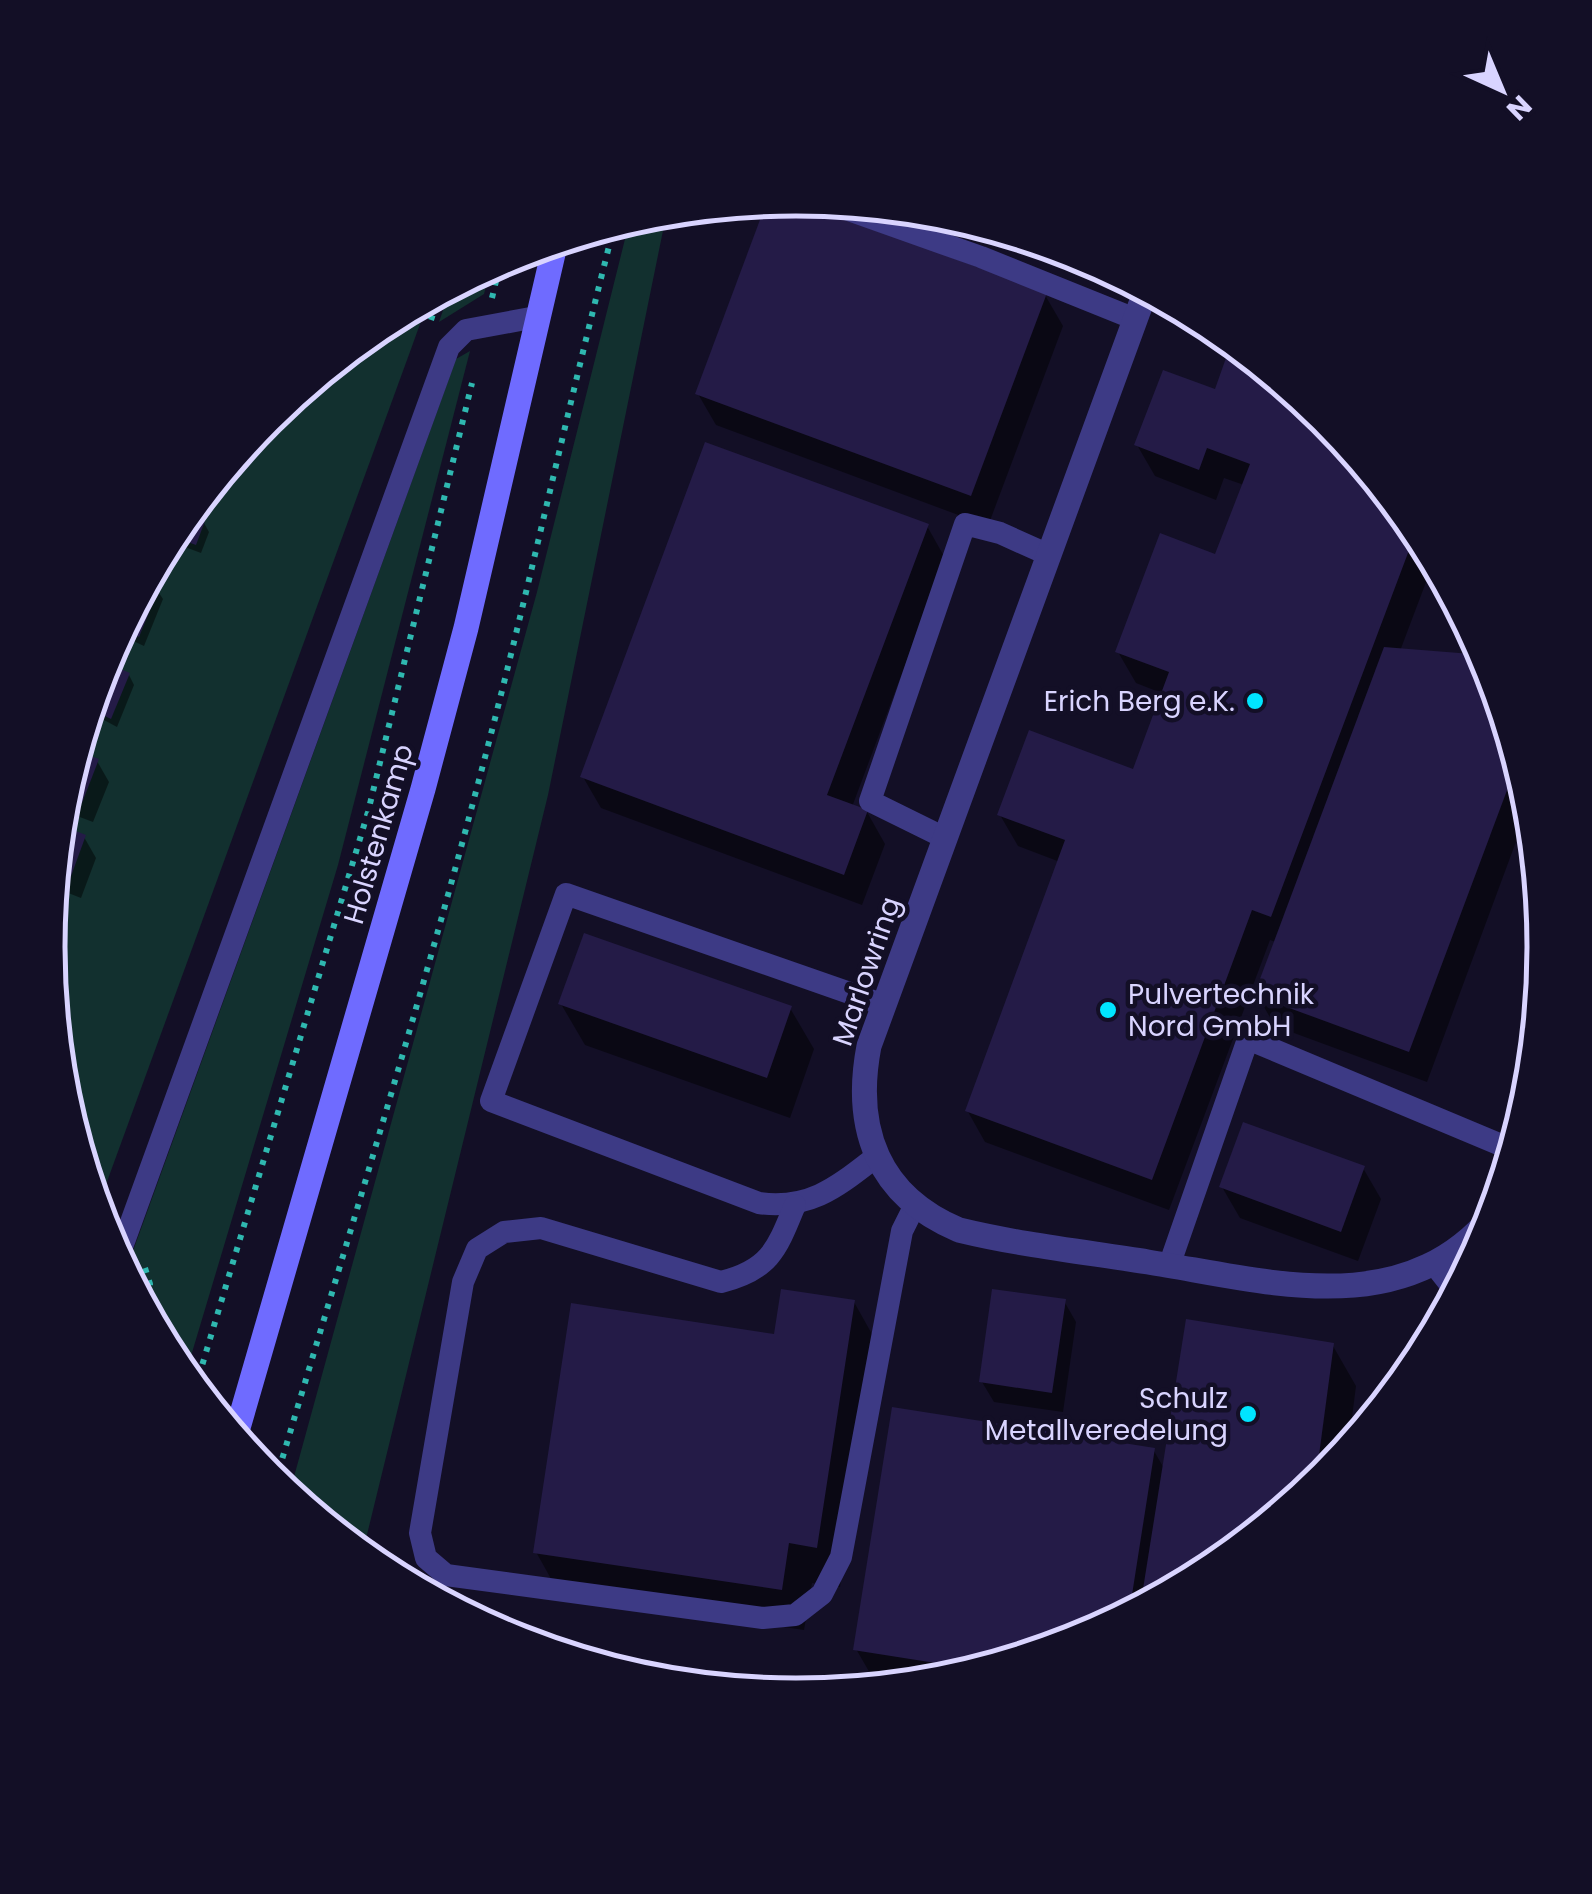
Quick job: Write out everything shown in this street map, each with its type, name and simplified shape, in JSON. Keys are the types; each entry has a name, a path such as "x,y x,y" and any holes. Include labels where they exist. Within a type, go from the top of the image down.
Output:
{"main road":[{"name":"Holstenkamp","path":"240,1421 424,788 466,628 551,259"}],"street":[{"name":"Marlowring","path":"1142,303 869,1046 863,1085 865,1124 877,1156 900,1191 959,1230 1284,1284 1330,1287 1393,1280 1434,1264 1463,1244"}],"lane":[{"path":"879,221 1136,319"},
{"path":"126,1237 444,359 456,338 466,330 536,317"},
{"path":"945,838 870,801 965,524 1000,533 1048,555"},
{"path":"877,1156 823,1195 795,1205 759,1204 491,1101 566,894 884,1005"},
{"path":"1169,1266 1248,1040 1499,1144"},
{"path":"795,1205 775,1253 748,1276 720,1282 541,1228 504,1232 477,1249 463,1282 420,1533 426,1558 446,1575 763,1618 795,1615 822,1594 841,1557 902,1232 915,1204"},
{"path":"1434,1264 1447,1280"}],"path":[{"path":"280,1465 475,797 612,240"},
{"path":"486,324 496,281"},
{"path":"429,325 433,313"},
{"path":"200,1370 368,812 472,379"},
{"path":"142,1263 150,1288"}],"green space":[{"path":"663,228 548,795 366,1538 294,1478 537,592 626,237"},
{"path":"486,285 484,294 439,322 444,307"},
{"path":"421,320 105,1186 79,1090 71,1042 65,947 71,852 79,804 104,712 140,624 163,581 216,502 246,465 314,397"},
{"path":"470,351 338,865 191,1357 132,1253 456,359"},
{"path":"639,1661 721,1674 701,1672"}],"building":[{"path":"761,217 845,218 1047,293 971,496 695,394"},
{"path":"1226,357 1313,430 1376,502 1409,550 1271,917 1252,910 1152,1180 965,1111 1065,840 997,815 1029,730 1133,769 1169,672 1115,652 1160,533 1215,554 1250,464 1207,448 1199,470 1134,445 1163,370 1215,389"},
{"path":"705,442 929,524 827,795 868,810 844,875 580,777"},
{"path":"203,520 205,521 196,545 187,542"},
{"path":"158,590 139,637 135,635"},
{"path":"1384,647 1465,653 1488,712 1509,786 1409,1052 1254,995"},
{"path":"120,669 130,673 111,719 103,715"},
{"path":"91,756 99,759 79,802"},
{"path":"75,831 86,835 70,879 71,852"},
{"path":"584,933 792,1006 767,1078 558,1004"},
{"path":"1243,1122 1365,1166 1341,1232 1219,1187"},
{"path":"781,1289 855,1300 817,1548 789,1543 782,1590 533,1553 571,1303 774,1334"},
{"path":"992,1289 1066,1299 1052,1393 979,1382"},
{"name":"Schulz Metallveredelung","path":"1186,1319 1334,1343 1319,1458 1241,1527 1143,1590"},
{"path":"892,1407 1155,1448 1132,1596 1031,1639 940,1664 853,1650"}],"place":[{"name":"Erich Berg e.K.","path":"1255,701"},
{"name":"Pulvertechnik Nord GmbH","path":"1108,1010"},
{"name":"Schulz Metallveredelung","path":"1248,1414"}]}
